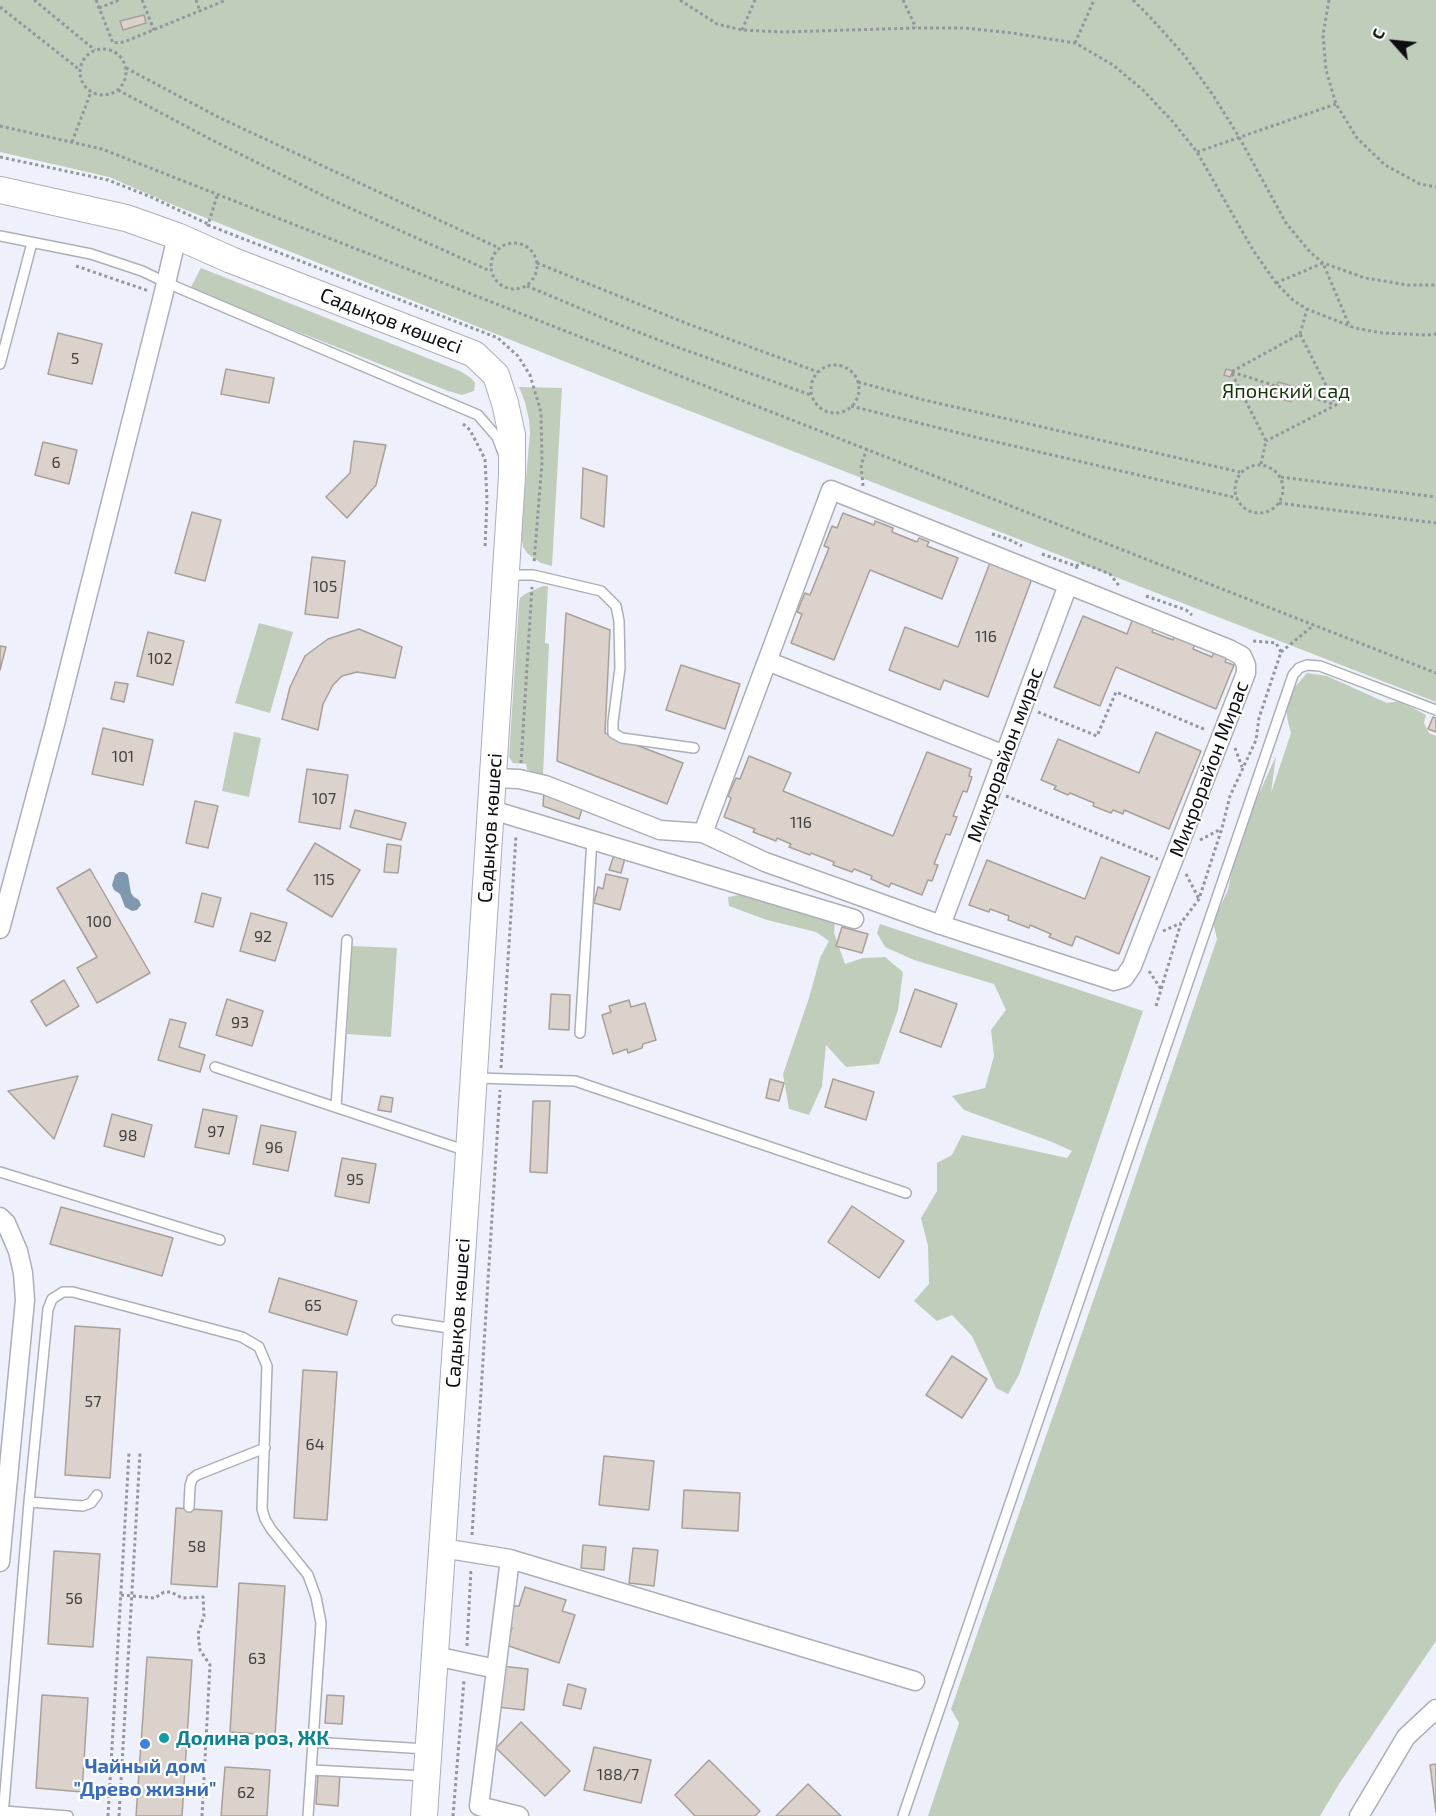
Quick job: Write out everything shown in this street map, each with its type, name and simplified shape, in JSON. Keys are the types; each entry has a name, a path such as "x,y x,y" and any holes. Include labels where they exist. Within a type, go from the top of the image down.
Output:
{"street":[{"name":"Садықов көшесі","path":"0,190 126,218 474,354 496,375 502,393 512,435 512,476 492,810 424,1816"},
{"path":"0,929 54,728 177,236"},
{"name":"Микрорайон Мирас","path":"494,778 519,779 545,785 660,830 703,833 765,862 941,925 1114,981 1124,978 1132,966 1246,673 1246,665 1242,656 1075,582 831,490 703,833"},
{"name":"Микрорайон мирас","path":"941,925 1023,707 1075,582"},
{"name":"Микрорайон Мирас","path":"768,660 1005,755"},
{"path":"492,810 854,919"},
{"path":"0,1217 6,1223 18,1251 23,1273 25,1300 0,1562"},
{"path":"442,1548 510,1559 915,1682"},
{"path":"510,1559 479,1806 519,1816"},
{"path":"435,1656 496,1669"},
{"path":"1359,1816 1407,1737 1436,1709"}],"lane":[{"path":"0,236 91,254 142,271 165,290 216,303 478,415 497,437 512,476"},
{"path":"0,364 32,243"},
{"path":"506,574 533,575 601,591 616,606 619,621 620,668 613,733 622,738 694,748"},
{"path":"903,1816 1293,675 1299,668 1307,665 1320,666 1436,710"},
{"path":"580,1033 592,839"},
{"path":"336,1107 347,940"},
{"path":"215,1067 469,1152"},
{"path":"474,1077 575,1081 906,1193"},
{"path":"0,1172 220,1240"},
{"path":"68,1816 4,1813 29,1502 48,1309 52,1299 63,1292 74,1292 242,1337 259,1347 267,1366 262,1509 265,1519 308,1575 316,1597 321,1623 308,1816"},
{"path":"397,1320 457,1329"},
{"path":"189,1508 190,1486 192,1479 197,1475 265,1448"},
{"path":"29,1502 83,1506 91,1503 97,1495"},
{"path":"314,1742 428,1749"},
{"path":"312,1770 426,1776"}],"path":[{"path":"34,0 95,50"},
{"path":"96,0 113,43 124,42 226,0"},
{"path":"99,8 119,0"},
{"path":"142,0 154,30"},
{"path":"196,0 200,11"},
{"path":"680,0 717,24 742,30 806,32 916,27 965,28 1075,43 1113,65 1143,90 1173,122 1197,152 1253,250 1276,283 1294,301 1350,327 1382,333 1436,334"},
{"path":"742,30 755,0"},
{"path":"903,0 916,27"},
{"path":"1075,43 1094,0"},
{"path":"1132,0 1184,55 1213,95 1286,223 1310,252 1323,263 1365,278 1408,285 1436,285"},
{"path":"1329,0 1323,35 1326,70 1336,104 1357,138 1385,165 1420,184 1436,187"},
{"path":"0,7 80,70"},
{"path":"114,51 118,43"},
{"path":"102,48 114,51 124,61 126,68 123,84 118,90 105,95 91,92 81,81 80,70 83,59 89,53 102,48"},
{"path":"126,68 220,118 499,248"},
{"path":"118,90 332,200 490,271"},
{"path":"72,142 91,92"},
{"path":"1197,152 1336,104"},
{"path":"0,126 102,149 1436,673"},
{"path":"0,157 108,180 151,197 208,225"},
{"path":"513,243 520,244 532,252 537,262 536,273 527,286 514,290 507,289 495,281 490,271 491,260 499,248 513,243"},
{"path":"537,262 672,318 818,372"},
{"path":"1276,283 1323,263"},
{"path":"1323,263 1350,327"},
{"path":"74,265 165,290"},
{"path":"527,286 674,346 811,395"},
{"path":"1307,309 1300,334 1336,405"},
{"path":"1231,372 1300,334"},
{"path":"858,382 857,396 851,406 842,412 827,412 820,409 811,395 812,383 818,372 830,366 843,367 849,370 858,382 924,400 1240,472"},
{"path":"1231,372 1336,405"},
{"path":"1231,372 1266,441 1261,464"},
{"path":"1266,441 1336,405"},
{"path":"851,406 1237,498"},
{"path":"458,420 470,430 485,459 488,500 485,551"},
{"path":"867,449 861,465 862,486 870,489"},
{"path":"1261,464 1272,468 1281,477 1284,491 1279,503 1266,512 1258,513 1243,508 1237,498 1235,483 1240,472 1252,465 1261,464"},
{"path":"1281,477 1436,497"},
{"path":"1279,503 1436,523"},
{"path":"989,534 1008,539 1026,548"},
{"path":"1034,553 1052,556 1076,566 1082,563 1110,574 1125,593 1112,588"},
{"path":"1075,582 1076,566"},
{"path":"1136,594 1186,609 1199,621"},
{"path":"1156,1006 1181,923 1199,899 1230,796 1256,740 1259,718 1281,652 1314,625"},
{"path":"1250,641 1276,643 1281,652"},
{"path":"1023,707 1097,736 1116,692 1233,741 1242,769"},
{"path":"992,790 1184,870 1199,899"},
{"path":"1194,844 1222,828"},
{"path":"108,1816 129,1453"},
{"path":"119,1816 140,1453"},
{"path":"121,1596 155,1598 164,1592 171,1592 182,1598 203,1598 204,1616 198,1634 200,1650 210,1665 202,1816"}],"green space":[{"name":"Японский сад","path":"0,0 1436,0 1436,702 636,390 109,177 0,152"},
{"path":"201,268 460,371 475,383 474,391 462,395 448,391 190,289"},
{"path":"519,387 562,388 552,566 541,563 528,554 523,547 521,533 530,433 525,402"},
{"path":"548,586 545,643 549,644 543,775 533,773 527,769 526,764 513,763 509,757 519,603 520,598 525,594"},
{"path":"259,623 293,632 270,713 235,703"},
{"path":"1307,673 1327,676 1387,703 1400,701 1426,715 1424,723 1429,733 1436,736 1436,1641 1339,1784 1320,1816 928,1816 959,1723 951,1709 1217,939 1213,922 1228,890 1232,869 1253,807 1276,756 1271,793 1291,733 1286,708 1295,687"},
{"path":"234,732 261,738 249,797 222,791"},
{"path":"739,895 835,921 834,933 845,964 863,958 885,957 903,972 898,1010 879,1064 846,1067 826,1045 822,1086 809,1115 789,1109 783,1074 820,958 829,941 816,932 767,920 729,906 728,897"},
{"path":"880,924 1143,1011 1019,1375 1008,1394 996,1388 972,1336 952,1315 937,1321 914,1301 929,1284 928,1246 921,1218 937,1191 937,1163 952,1155 962,1135 1067,1158 1072,1151 964,1110 952,1096 985,1088 994,1056 991,1030 1006,1010 994,984 914,960 885,947 877,933"},
{"path":"352,946 397,948 391,1037 347,1034"}],"water":[{"path":"119,872 128,875 131,893 141,905 137,910 132,911 125,907 120,894 114,890 112,885 115,875"}],"building":[{"path":"144,15 146,23 123,30 120,21"},
{"path":"58,333 102,344 92,384 48,374"},
{"path":"226,369 274,378 269,403 221,394"},
{"path":"1226,369 1233,371 1230,377 1224,375"},
{"path":"1278,382 1295,387 1291,402 1274,396"},
{"path":"354,441 386,445 376,485 347,518 326,497 350,473"},
{"path":"43,442 77,450 69,484 35,475"},
{"path":"583,468 607,476 604,527 581,518"},
{"path":"192,512 221,520 205,581 175,573"},
{"path":"843,513 874,525 875,521 893,528 892,532 917,542 919,538 929,542 927,546 958,558 942,599 870,570 834,660 791,643 802,614 797,612 805,593 810,595 829,548 824,546 832,526 837,528"},
{"path":"312,557 345,561 338,618 305,614"},
{"path":"991,560 1033,576 988,697 944,680 940,690 889,670 905,627 958,647"},
{"path":"566,613 610,630 605,733 683,763 667,804 557,761"},
{"path":"1083,616 1127,634 1133,618 1154,627 1152,632 1173,640 1174,636 1195,644 1193,649 1212,657 1214,652 1227,657 1225,662 1234,665 1216,709 1116,667 1100,706 1054,687"},
{"path":"359,629 402,647 395,678 357,672 342,676 333,685 323,704 318,730 282,719 290,687 305,656 328,639"},
{"path":"148,632 184,641 173,685 137,676"},
{"path":"0,646 6,647 0,670"},
{"path":"681,665 740,684 725,729 666,710"},
{"path":"115,682 128,684 124,702 111,699"},
{"path":"1433,717 1436,718 1436,732 1428,729"},
{"path":"103,728 153,740 143,785 92,774"},
{"path":"1156,732 1201,751 1169,829 1124,810 1123,814 1113,810 1111,813 1093,806 1094,803 1054,789 1056,786 1041,780 1058,739 1139,773"},
{"path":"927,752 971,769 969,776 972,777 967,792 963,791 953,816 957,817 950,835 946,834 934,864 938,865 932,881 928,880 922,895 891,883 889,887 871,879 872,876 854,869 852,872 833,865 834,862 789,847 791,844 753,832 755,829 724,817 731,798 728,796 736,778 740,779 749,756 791,773 783,791 893,836"},
{"path":"307,769 348,775 340,829 299,822"},
{"path":"544,791 583,806 579,819 543,806"},
{"path":"195,801 218,806 208,848 186,843"},
{"path":"355,810 406,823 401,840 350,827"},
{"path":"315,843 360,870 332,917 287,890"},
{"path":"387,844 401,846 398,873 384,872"},
{"path":"614,855 625,858 621,873 609,870"},
{"path":"1101,857 1150,877 1119,954 1076,936 1072,946 1049,937 1051,934 1030,925 1029,928 1008,920 1009,916 969,905 987,860 1085,899"},
{"path":"90,869 150,973 97,1003 77,968 97,957 57,888"},
{"path":"606,874 628,879 620,910 594,903 598,887 603,889"},
{"path":"202,893 221,898 213,927 195,922"},
{"path":"251,913 287,923 275,961 240,951"},
{"path":"842,927 868,934 862,953 836,946"},
{"path":"64,980 79,1006 46,1026 31,1001"},
{"path":"915,989 957,1004 941,1047 900,1032"},
{"path":"551,994 570,995 569,1030 549,1029"},
{"path":"227,999 263,1011 252,1046 216,1035"},
{"path":"629,1000 631,1007 645,1003 656,1040 643,1044 642,1048 628,1053 627,1049 613,1054 602,1015 611,1012 609,1006"},
{"path":"170,1019 186,1023 179,1047 205,1055 200,1072 158,1060"},
{"path":"78,1076 54,1139 8,1091"},
{"path":"770,1079 784,1083 779,1101 766,1098"},
{"path":"833,1079 874,1092 866,1120 825,1107"},
{"path":"381,1096 393,1098 391,1112 378,1110"},
{"path":"533,1101 550,1101 547,1173 530,1172"},
{"path":"203,1109 237,1116 229,1154 195,1147"},
{"path":"112,1114 152,1125 144,1157 104,1146"},
{"path":"261,1125 296,1132 288,1171 253,1164"},
{"path":"342,1158 376,1164 369,1203 335,1196"},
{"path":"852,1206 904,1241 879,1278 828,1242"},
{"path":"61,1207 173,1238 162,1276 50,1244"},
{"path":"279,1278 357,1301 347,1335 269,1312"},
{"path":"75,1326 120,1329 110,1478 65,1475"},
{"path":"952,1356 987,1379 962,1418 926,1395"},
{"path":"303,1370 337,1372 327,1520 294,1518"},
{"path":"604,1456 654,1461 649,1510 599,1505"},
{"path":"684,1490 740,1493 738,1531 682,1528"},
{"path":"176,1508 222,1511 217,1587 171,1584"},
{"path":"583,1545 606,1547 604,1570 581,1568"},
{"path":"633,1548 658,1550 654,1586 629,1583"},
{"path":"54,1551 100,1554 93,1647 48,1644"},
{"path":"239,1583 285,1586 275,1735 230,1732"},
{"path":"525,1587 566,1600 562,1611 575,1615 559,1663 506,1645 512,1628 507,1627 514,1606 519,1606"},
{"name":"Долина роз, ЖК","path":"147,1657 192,1660 182,1816 136,1816"},
{"path":"501,1666 528,1669 524,1710 497,1707"},
{"path":"568,1684 586,1689 581,1709 563,1705"},
{"path":"42,1695 88,1698 82,1792 36,1788"},
{"path":"327,1695 344,1696 342,1724 325,1723"},
{"path":"521,1722 570,1771 545,1796 496,1748"},
{"path":"594,1747 651,1760 641,1803 584,1790"},
{"path":"709,1760 760,1811 755,1816 695,1816 675,1795"},
{"path":"1436,1764 1436,1812 1430,1765"},
{"path":"225,1767 270,1770 267,1816 221,1816"},
{"path":"318,1773 340,1774 338,1806 316,1804"},
{"path":"808,1784 841,1816 776,1816"}],"place":[{"name":"Долина роз, ЖК","path":"164,1738"},
{"name":"Чайный дом \"Древо жизни\"","path":"145,1744"}]}
